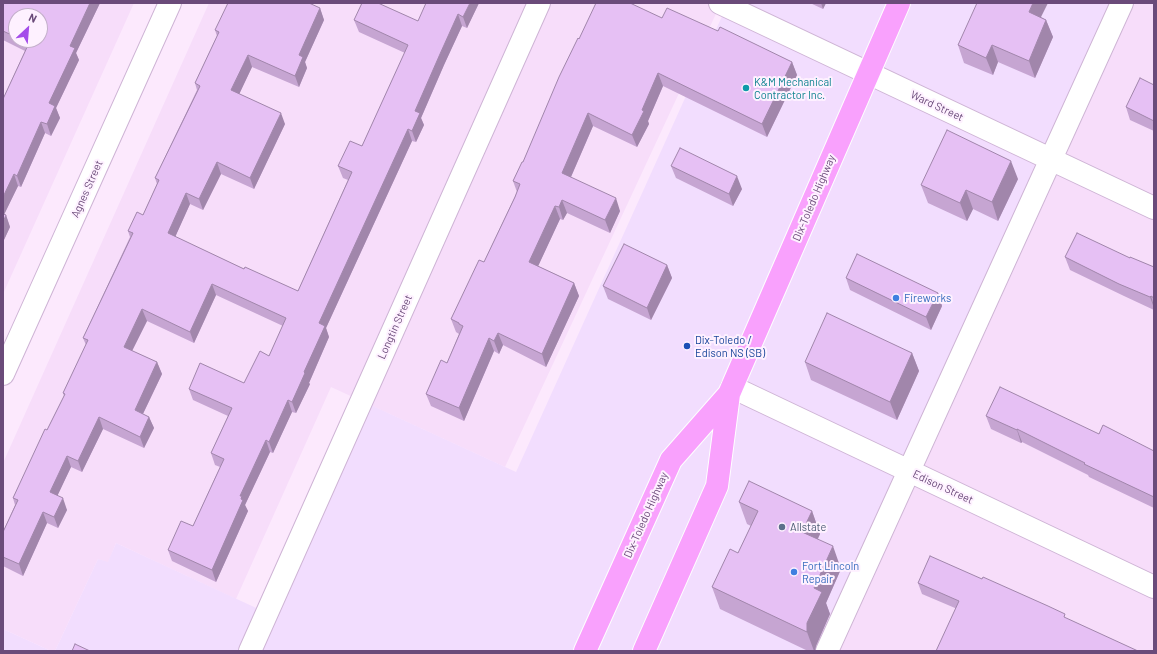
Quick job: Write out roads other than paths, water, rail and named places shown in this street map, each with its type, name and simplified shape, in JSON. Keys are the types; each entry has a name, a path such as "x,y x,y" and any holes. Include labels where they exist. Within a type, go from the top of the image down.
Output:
{"main road":[{"name":"Dix-Toledo Highway","path":"644,651 717,486 731,391 899,3"},
{"name":"Dix-Toledo Highway","path":"585,651 671,460 731,391"}],"street":[{"name":"Agnes Street","path":"3,374 170,3"},
{"name":"Longtin Street","path":"250,651 539,3"},
{"path":"827,651 1122,3"},
{"name":"Ward Street","path":"729,5 868,73 1154,208"},
{"name":"Edison Street","path":"731,391 909,471 1154,587"}],"place":[{"name":"K&M Mechanical Contractor Inc.","path":"746,88"},
{"name":"Fireworks","path":"896,298"},
{"name":"Dix-Toledo / Edison NS (SB)","path":"687,346"},
{"name":"Allstate","path":"782,527"},
{"name":"Fort Lincoln Repair","path":"794,572"}]}
